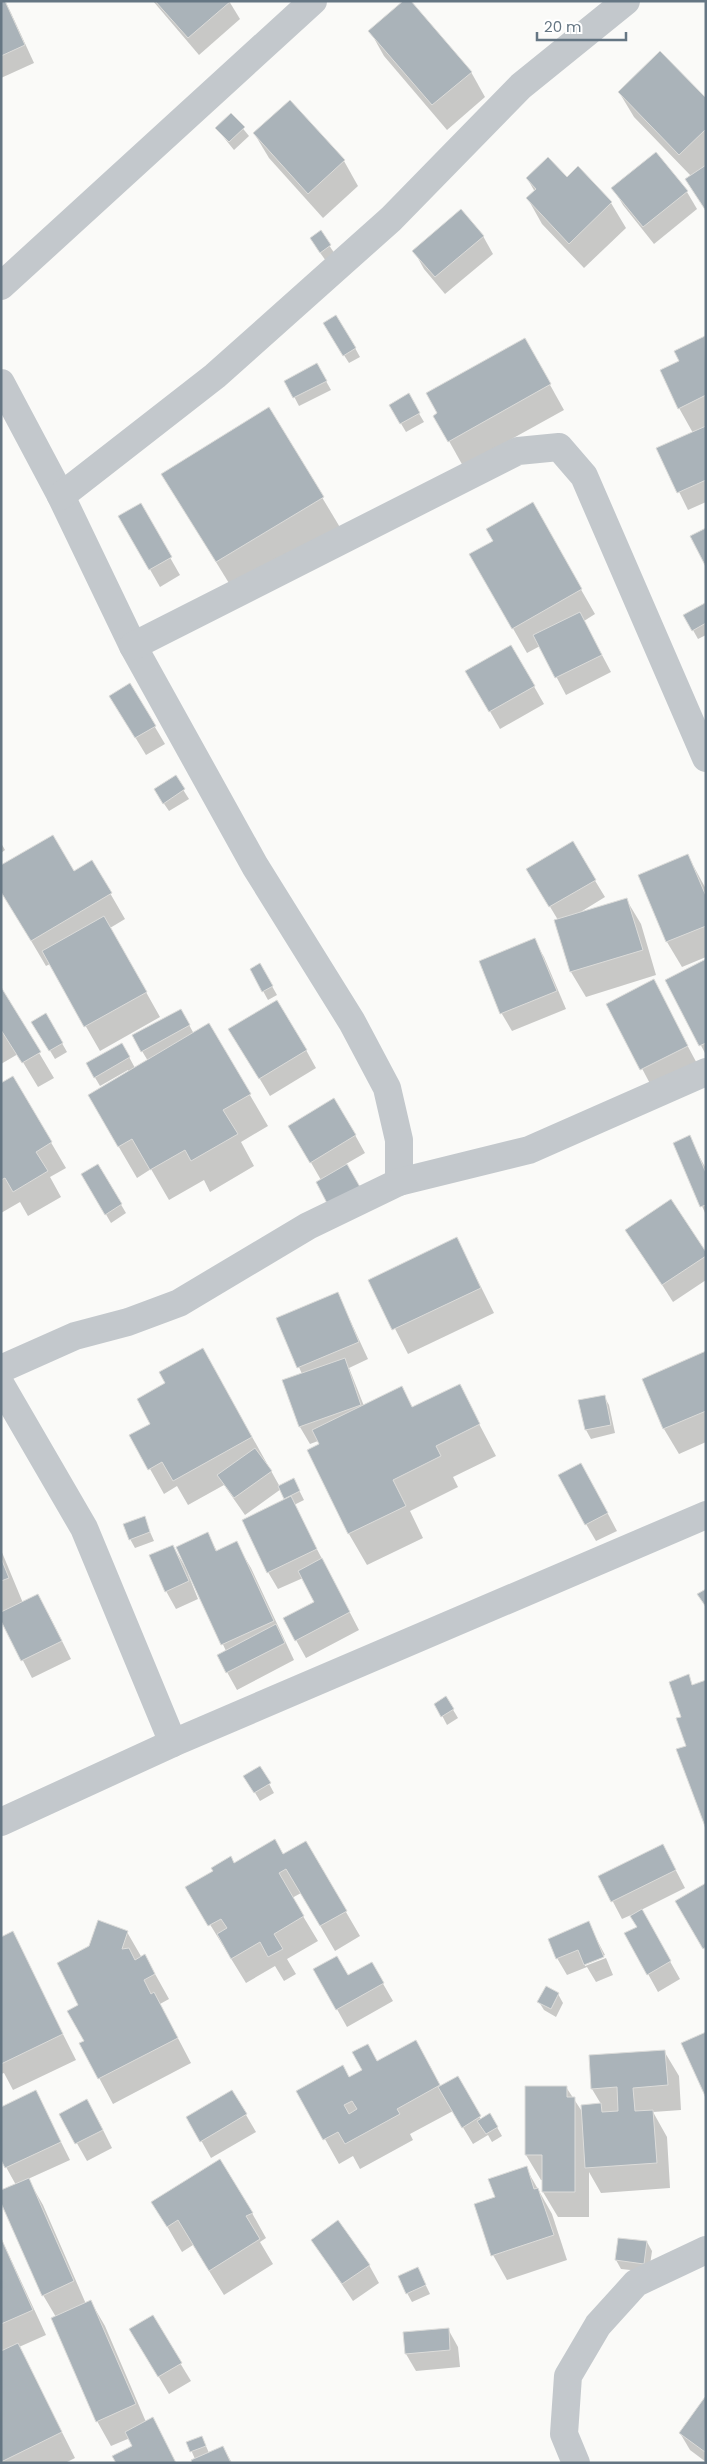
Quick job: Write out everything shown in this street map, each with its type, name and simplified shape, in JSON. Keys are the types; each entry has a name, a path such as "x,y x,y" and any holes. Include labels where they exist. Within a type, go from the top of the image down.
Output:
{"street":[{"path":"1,286 313,1"},
{"path":"61,496 215,376 391,219 521,86 626,1"},
{"path":"1,383 61,496 133,646 255,866 352,1022 387,1088 400,1140 399,1182"},
{"path":"133,646 518,451 559,447 584,476 706,758"},
{"path":"1,1369 75,1336 128,1322 179,1303 308,1226 399,1182 529,1150 706,1072"},
{"path":"1,1385 84,1528 173,1743"},
{"path":"1,1822 173,1743 706,1515"},
{"path":"576,2463 564,2434 568,2376 598,2325 636,2283 706,2250"}],"building":[{"path":"1,1 5,1 25,45 1,56"},
{"path":"155,1 231,1 188,38"},
{"path":"403,1 411,1 472,72 432,105 368,31"},
{"path":"660,51 706,98 706,129 679,155 618,92"},
{"path":"290,100 345,160 308,194 253,133"},
{"path":"231,113 245,127 229,142 215,128"},
{"path":"656,152 688,191 643,227 611,188"},
{"path":"548,157 567,177 578,166 612,202 569,244 526,198 536,189 526,178"},
{"path":"706,165 706,211 685,179"},
{"path":"461,209 484,236 435,277 412,251"},
{"path":"321,230 331,245 320,253 310,238"},
{"path":"336,315 356,348 343,356 323,323"},
{"path":"705,336 706,395 678,409 660,370 679,361 674,351"},
{"path":"525,338 551,384 448,442 433,416 437,413 426,393"},
{"path":"317,363 327,381 293,398 284,381"},
{"path":"409,393 420,413 400,424 389,405"},
{"path":"269,407 324,497 216,562 161,474"},
{"path":"706,426 706,480 677,493 656,448"},
{"path":"533,502 582,589 512,629 469,554 493,541 486,529"},
{"path":"141,503 172,557 149,570 118,516"},
{"path":"706,528 706,567 690,536"},
{"path":"705,603 706,623 692,631 683,615"},
{"path":"580,612 602,655 555,678 533,635"},
{"path":"511,645 535,686 489,712 465,671"},
{"path":"130,683 156,726 135,738 109,696"},
{"path":"176,775 185,789 163,804 154,789"},
{"path":"53,835 74,871 92,860 112,893 31,941 1,892 1,865"},
{"path":"573,841 596,880 549,907 526,869"},
{"path":"688,854 706,896 706,926 666,942 638,875"},
{"path":"627,898 643,950 570,972 554,920"},
{"path":"104,916 147,992 84,1027 42,951"},
{"path":"535,938 557,991 500,1014 479,961"},
{"path":"706,959 706,1043 699,1046 665,980"},
{"path":"260,963 273,986 262,992 250,969"},
{"path":"654,979 688,1046 640,1070 606,1004"},
{"path":"1,987 41,1052 22,1063 1,1030"},
{"path":"277,1000 307,1050 259,1079 228,1029"},
{"path":"181,1009 190,1025 141,1052 132,1035"},
{"path":"46,1013 63,1043 49,1051 31,1022"},
{"path":"209,1023 251,1094 223,1110 238,1134 191,1161 185,1150 150,1170 132,1139 118,1147 88,1095"},
{"path":"122,1043 130,1057 94,1078 86,1063"},
{"path":"13,1076 52,1142 36,1152 48,1171 13,1192 5,1178 1,1180 1,1083"},
{"path":"334,1098 356,1135 310,1163 288,1126"},
{"path":"690,1135 706,1173 706,1205 700,1207 673,1143"},
{"path":"98,1164 122,1204 105,1215 81,1174"},
{"path":"347,1164 360,1187 328,1205 316,1182"},
{"path":"671,1199 706,1252 706,1256 662,1285 625,1230"},
{"path":"457,1237 481,1288 392,1330 368,1280"},
{"path":"338,1292 359,1342 297,1368 276,1318"},
{"path":"203,1348 252,1437 173,1481 162,1462 148,1470 129,1435 150,1424 137,1399 165,1383 159,1372"},
{"path":"706,1351 706,1411 663,1429 642,1379"},
{"path":"345,1358 361,1405 299,1427 282,1380"},
{"path":"460,1384 480,1424 436,1446 441,1456 393,1480 406,1506 348,1534 307,1450 319,1444 312,1430 402,1386 412,1407"},
{"path":"605,1395 611,1425 585,1430 578,1400"},
{"path":"255,1448 272,1471 234,1498 217,1475"},
{"path":"581,1463 608,1513 585,1525 558,1475"},
{"path":"294,1478 300,1491 284,1499 278,1486"},
{"path":"291,1496 317,1549 267,1573 242,1520"},
{"path":"145,1516 150,1532 129,1540 123,1524"},
{"path":"208,1532 216,1551 237,1541 274,1621 221,1645 176,1547"},
{"path":"173,1545 189,1581 165,1592 149,1555"},
{"path":"1,1558 9,1578 1,1581"},
{"path":"322,1558 350,1612 295,1641 283,1618 314,1602 298,1571"},
{"path":"706,1589 706,1607 697,1594"},
{"path":"38,1594 62,1641 21,1661 1,1621 1,1612"},
{"path":"276,1624 285,1643 226,1673 217,1655"},
{"path":"689,1674 692,1685 706,1680 706,1829 676,1749 686,1746 676,1718 681,1717 669,1682"},
{"path":"446,1696 454,1709 441,1717 434,1704"},
{"path":"260,1766 271,1783 254,1793 243,1776"},
{"path":"275,1839 283,1854 306,1841 347,1911 320,1926 286,1869 279,1873 304,1916 274,1934 283,1949 268,1957 260,1942 231,1959 217,1934 227,1928 221,1919 208,1926 185,1887 213,1871 211,1868 231,1856 234,1863"},
{"path":"663,1844 676,1870 611,1902 598,1876"},
{"path":"706,1883 706,1947 703,1949 675,1901"},
{"path":"642,1909 671,1961 647,1975 624,1933 637,1927 630,1916"},
{"path":"98,1920 128,1931 122,1949 129,1948 135,1960 145,1954 155,1974 144,1980 151,1994 154,1992 178,2038 98,2079 79,2043 84,2041 67,2011 78,2005 57,1963 89,1946"},
{"path":"589,1921 604,1957 584,1965 578,1950 556,1959 548,1939"},
{"path":"13,1931 63,2034 1,2064 1,1937"},
{"path":"337,1956 348,1975 372,1962 384,1983 336,2010 313,1969"},
{"path":"546,1986 559,1993 551,2009 537,2002"},
{"path":"706,2032 706,2098 681,2043"},
{"path":"416,2040 440,2085 397,2109 400,2114 345,2144 338,2132 323,2140 296,2091 343,2065 349,2077 362,2070 352,2052 368,2044 377,2061","holes":["352,2101 357,2109 349,2114 344,2105"]},
{"path":"665,2050 668,2085 633,2088 635,2111 653,2110 657,2163 585,2168 581,2105 601,2103 602,2112 618,2111 617,2087 591,2089 589,2055"},
{"path":"458,2076 481,2116 462,2128 438,2087"},
{"path":"525,2086 567,2086 567,2097 575,2097 575,2192 542,2192 542,2155 525,2155"},
{"path":"36,2090 61,2142 5,2168 1,2160 1,2107"},
{"path":"232,2090 247,2114 200,2142 186,2117"},
{"path":"87,2099 103,2130 75,2144 59,2114"},
{"path":"490,2113 498,2127 486,2134 477,2121"},
{"path":"220,2159 253,2213 246,2216 260,2239 209,2271 178,2220 167,2227 151,2202"},
{"path":"527,2166 534,2189 538,2188 554,2235 491,2256 474,2204 495,2197 488,2179"},
{"path":"29,2178 74,2281 42,2296 1,2203 1,2190"},
{"path":"338,2220 370,2265 342,2284 311,2240"},
{"path":"1,2238 33,2310 1,2324"},
{"path":"618,2238 647,2241 644,2264 615,2260"},
{"path":"418,2267 426,2285 406,2294 398,2276"},
{"path":"91,2300 136,2404 96,2422 51,2318"},
{"path":"153,2315 182,2363 158,2377 129,2329"},
{"path":"449,2328 450,2350 405,2354 403,2332"},
{"path":"18,2343 62,2432 1,2462 1,2351"},
{"path":"706,2398 705,2452 679,2433"},
{"path":"153,2417 176,2463 116,2463 112,2456 132,2446 125,2432"},
{"path":"202,2436 206,2446 190,2452 186,2442"},
{"path":"223,2446 231,2463 192,2463 191,2460"}]}
